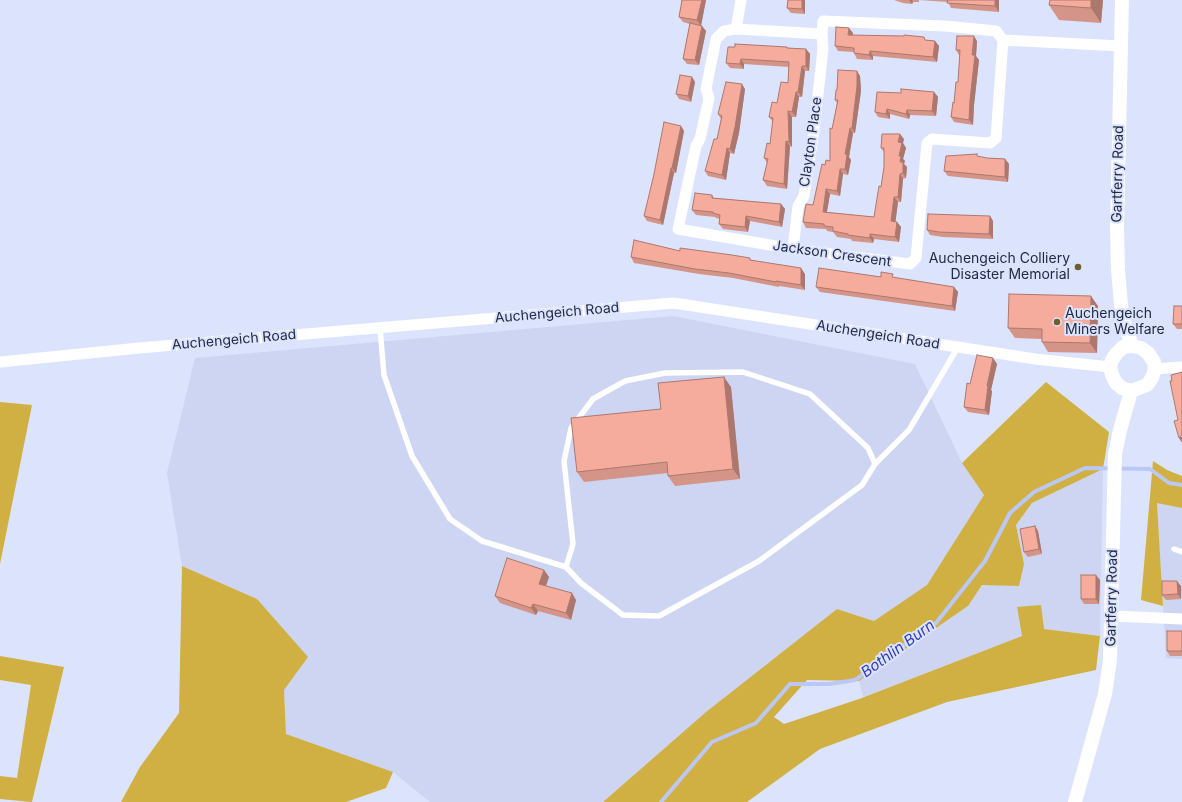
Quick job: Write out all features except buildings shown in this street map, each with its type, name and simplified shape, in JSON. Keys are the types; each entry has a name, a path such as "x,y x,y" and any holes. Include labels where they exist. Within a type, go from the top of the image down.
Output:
{"street":[{"path":"736,29 741,0"},
{"name":"Gartferry Road","path":"1122,0 1117,226 1118,270 1122,316 1132,346"},
{"path":"822,34 823,21 945,26 996,31 1002,40 1121,46"},
{"name":"Jackson Crescent","path":"822,34 736,29 724,31 716,39 706,89 709,98 700,139 696,146 678,229 793,249 910,264 916,258 927,143 932,139 990,143 996,138 1002,40"},
{"name":"Clayton Place","path":"793,249 798,206 804,196 814,131 823,49 822,34"},
{"name":"Auchengeich Road","path":"0,362 140,348 674,303 1036,359 1110,367"},
{"path":"1132,346 1141,348 1148,353 1154,362 1155,369 1152,378 1146,385 1131,391 1116,384 1110,367 1112,360 1123,347 1132,346"},
{"path":"1155,369 1182,367"},
{"name":"Gartferry Road","path":"1075,802 1105,694 1110,657 1112,616 1115,454 1131,391"},
{"path":"1112,616 1182,620"}],"lane":[{"path":"380,328 384,375 412,456 450,519 482,541 566,567 581,583 623,616 659,616 759,561 862,485 875,464 909,430 958,347"},
{"path":"566,567 573,544 564,461 571,428 593,399 625,380 666,373 743,372 810,394 868,448 875,464"},
{"path":"1174,549 1182,552"}],"shaded area":[{"path":"673,316 915,364 962,463 984,495 927,585 874,621 837,609 706,712 603,802 430,802 393,772 286,734 284,690 257,599 182,566 167,473 195,358"},
{"path":"1046,382 1109,432 1103,469 1032,503 1016,525 1024,564 1019,586 982,585 968,606 859,681 807,680 774,717 784,724 859,699 1022,636 1017,607 1041,605 1044,629 1100,636 1096,670 947,702 820,749 747,802 603,802 706,712 837,609 874,621 927,585 984,495 962,463"},
{"path":"0,402 32,405 0,564"},
{"path":"1153,461 1167,470 1182,476 1182,508 1157,503 1163,606 1141,600"},
{"path":"1103,469 1100,636 1043,629 1017,607 1022,636 863,697 859,681 968,606 982,585 1024,564 1016,525 1032,503"},
{"path":"1157,502 1182,508 1182,659 1166,658"},
{"path":"182,566 257,599 308,657 284,690 286,734 393,772 386,788 346,802 121,802 140,767 179,713"},
{"path":"0,656 64,667 32,802 0,799 0,776 17,778 31,685 0,680"}],"waterway":[{"name":"Bothlin Burn","path":"661,802 712,742 756,723 790,684 830,684 855,680 936,623 985,561 1010,513 1034,492 1085,468 1150,469 1169,483 1182,485"}],"place":[{"name":"Auchengeich Colliery Disaster Memorial","path":"1078,267"},
{"name":"Auchengeich Miners Welfare","path":"1057,322"}]}
